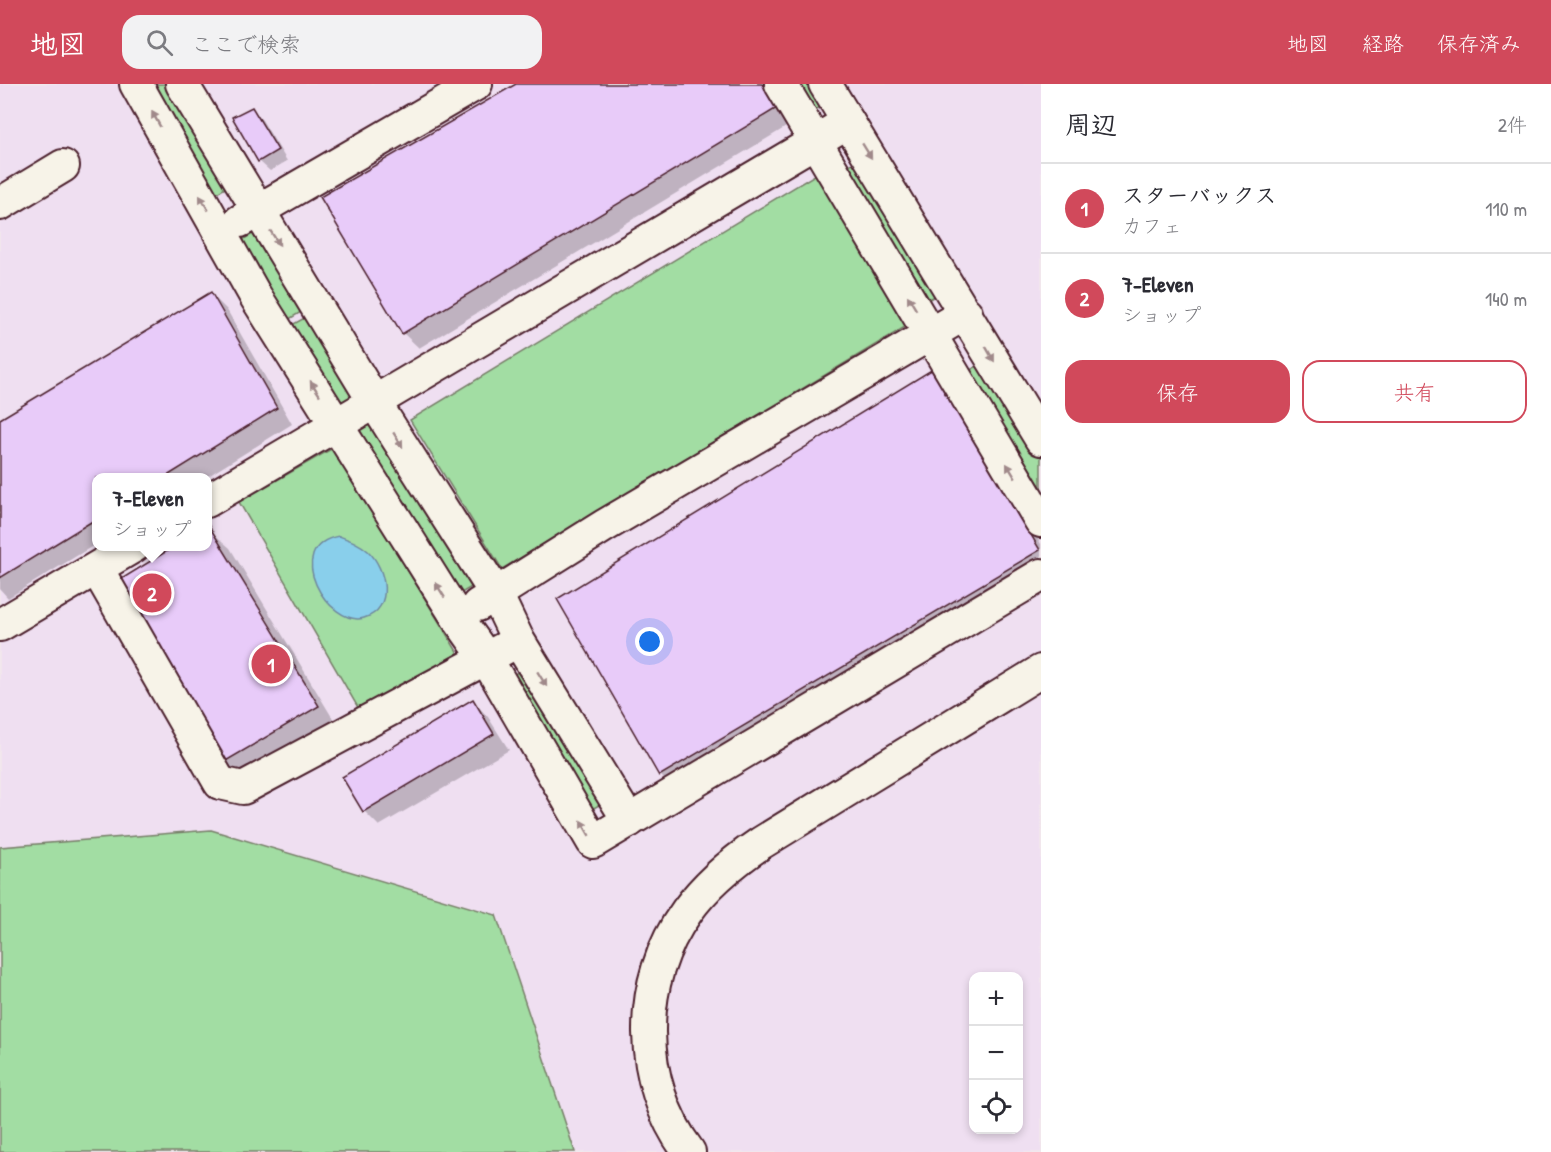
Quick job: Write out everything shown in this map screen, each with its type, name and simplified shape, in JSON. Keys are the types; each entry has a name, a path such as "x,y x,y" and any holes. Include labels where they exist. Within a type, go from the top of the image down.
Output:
{"lane":[{"path":"136,84 256,297 457,617 486,658 593,842 1041,575"},
{"path":"182,84 375,403 496,594 518,640 629,821"},
{"path":"221,233 476,84"},
{"path":"781,84 1041,521"},
{"path":"825,84 1041,439"},
{"path":"212,498 848,122"},
{"path":"0,204 63,166"},
{"path":"457,617 603,526 966,313"},
{"path":"0,625 126,551"},
{"path":"97,569 220,783 243,788 518,640"},
{"path":"689,1152 663,1110 653,1075 648,1044 656,975 669,940 687,911 734,861 1041,671"}],"shaded area":[{"path":"0,84 1041,84 1041,1152 545,1152 0,849"}],"green space":[{"path":"147,84 172,84 232,184 212,196"},
{"path":"799,84 819,84 830,102 815,110"},
{"path":"863,156 943,291 928,300 848,166"},
{"path":"818,173 910,324 502,569 410,420"},
{"path":"259,230 306,309 286,321 239,242"},
{"path":"310,315 360,399 340,411 290,326"},
{"path":"987,361 1041,450 1041,488 970,370"},
{"path":"370,414 478,583 458,595 352,426"},
{"path":"333,448 458,653 360,711 239,502"},
{"path":"527,667 606,801 587,812 507,678"},
{"path":"211,830 496,915 575,1152 0,1152 0,847"}],"water":[{"path":"339,536 368,551 383,577 384,597 380,606 374,613 364,618 350,618 337,611 316,585 312,569 313,555 322,543"}],"building":[{"path":"516,84 762,84 777,108 402,334 320,197"},
{"path":"252,107 278,150 258,162 232,117"},
{"path":"211,292 277,408 172,473 92,473 92,521 0,578 0,419"},
{"path":"933,369 1040,550 659,776 557,599"},
{"path":"212,531 319,706 224,762 115,583 167,551 212,551"},
{"path":"473,699 494,734 363,812 342,777"}],"place":[{"name":"7-Eleven","path":"152,593"},
{"name":"スターバックス","path":"271,664"}]}
